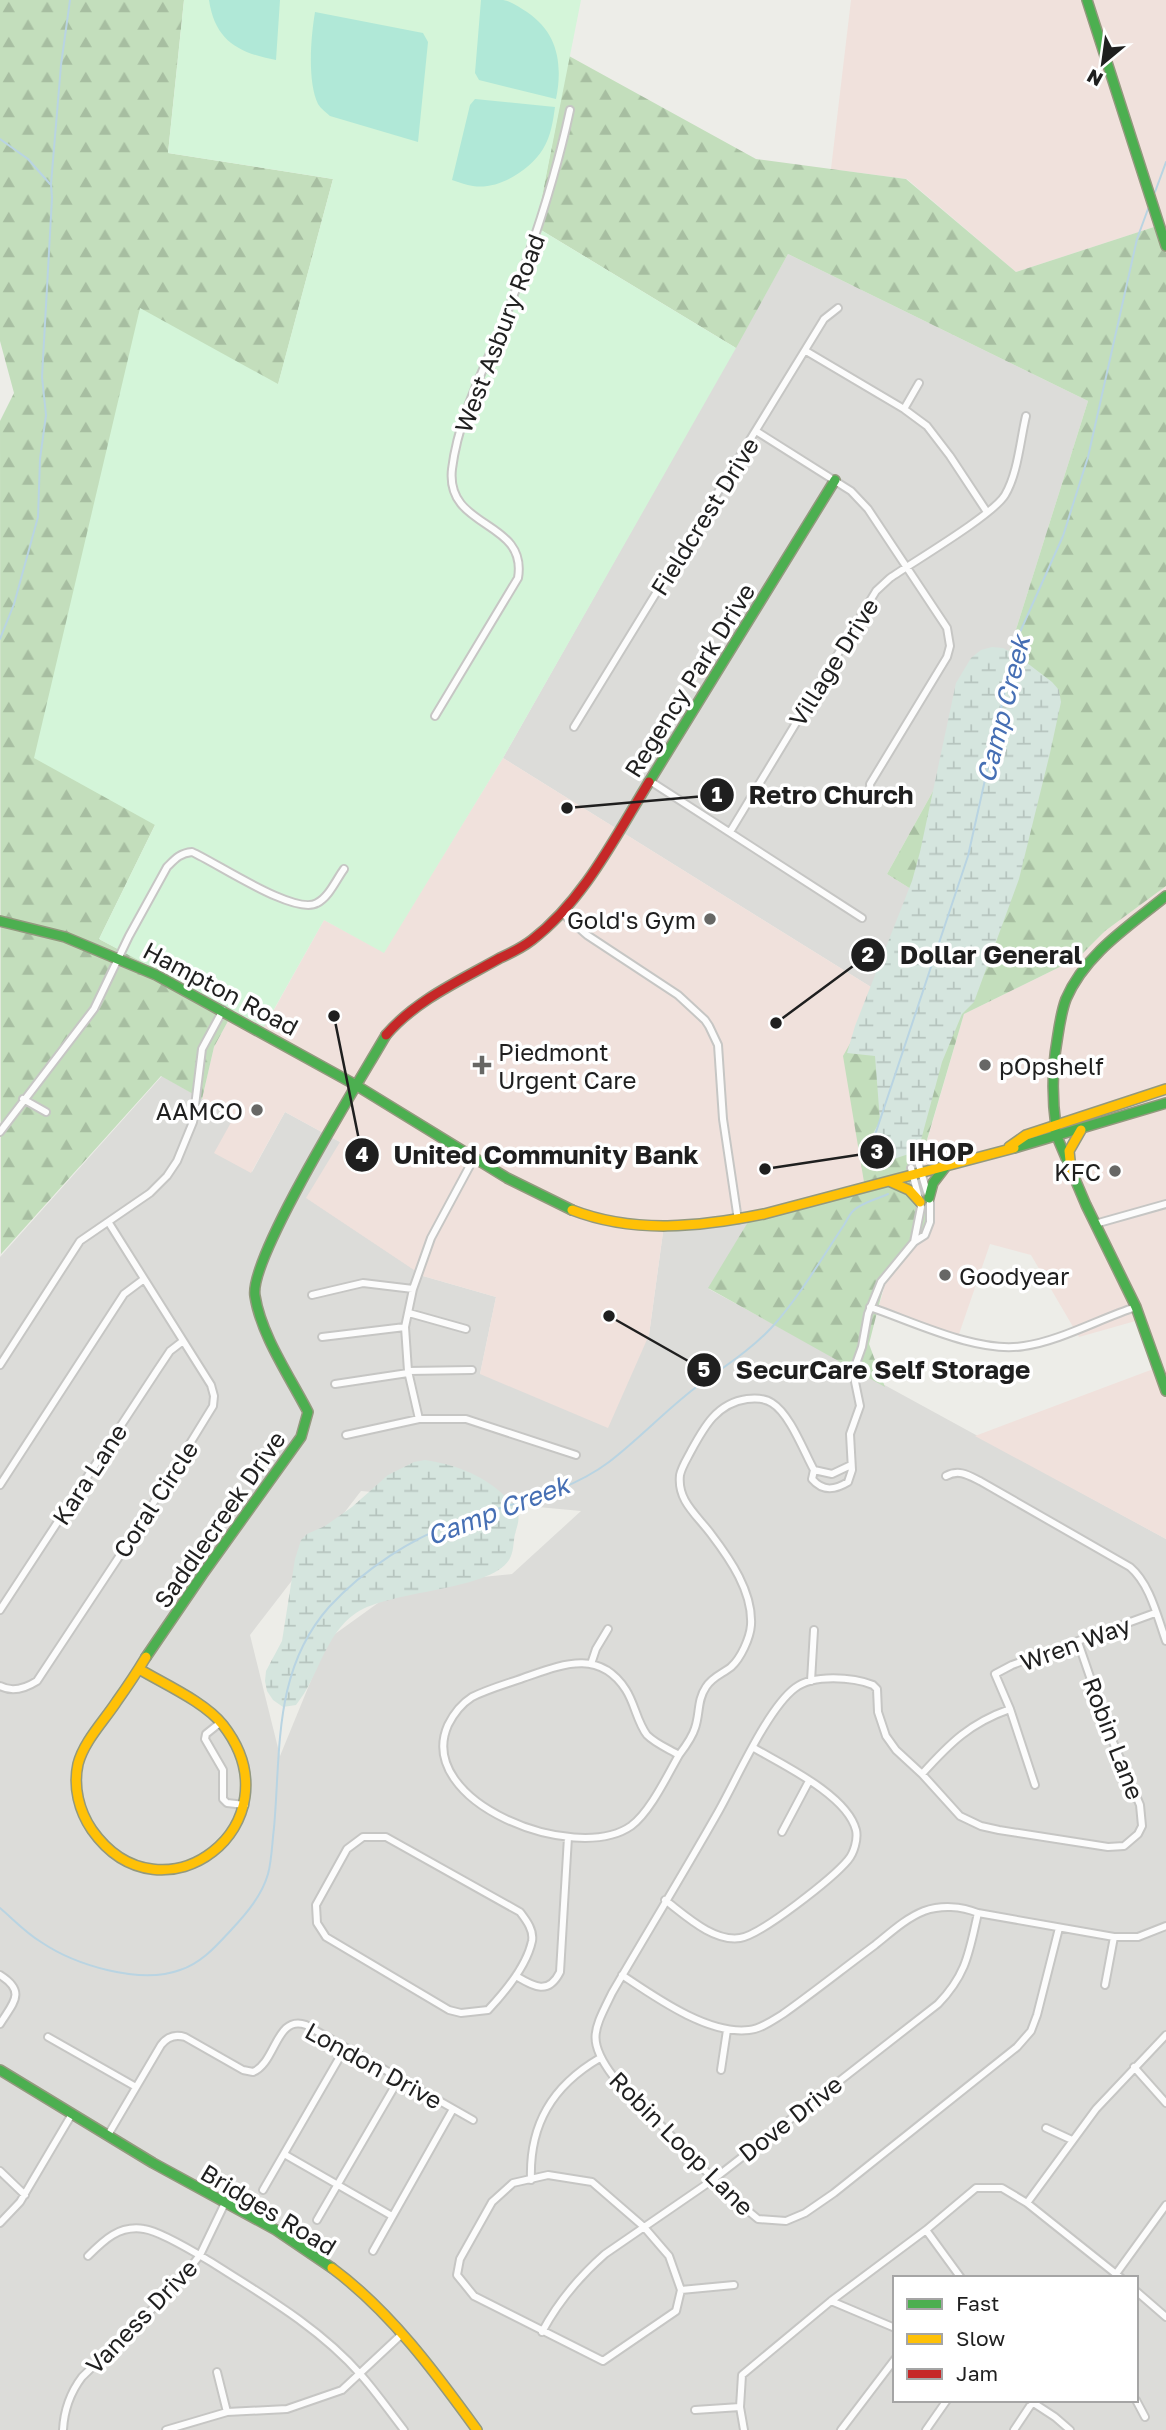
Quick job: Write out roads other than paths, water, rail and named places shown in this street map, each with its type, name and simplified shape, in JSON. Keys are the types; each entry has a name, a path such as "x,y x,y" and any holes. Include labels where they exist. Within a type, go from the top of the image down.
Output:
{"street":[{"path":"1087,0 1166,246"},
{"name":"West Asbury Road","path":"435,716 518,578 520,566 515,549 496,531 459,504 453,490 452,469 472,396 506,317 542,219 570,110"},
{"name":"Fieldcrest Drive","path":"574,727 824,319 838,308"},
{"path":"806,351 904,409 927,426 987,512"},
{"path":"904,409 919,383"},
{"name":"Village Drive","path":"730,832 876,591 890,578 987,512 1005,495 1012,478 1026,416"},
{"path":"756,431 851,491 868,509 947,628 950,646 947,657 870,784 871,798"},
{"name":"Regency Park Drive","path":"356,1085 382,1039 403,1018 435,995 530,942 562,913 601,860 835,481"},
{"path":"650,781 862,918"},
{"path":"0,1132 94,1009 167,867 183,853 192,852 208,859 263,890 305,907 315,905 323,898 344,869"},
{"path":"1166,897 1108,945 1085,969 1065,1001 1051,1079 1055,1130 1095,1224 1136,1307 1166,1391"},
{"path":"562,913 587,935 678,995 709,1026 718,1045 723,1119 738,1220"},
{"name":"Hampton Road","path":"0,921 50,932 120,957 169,980 356,1085 547,1200 580,1214 604,1220 659,1227 684,1227 738,1220 890,1182 916,1170 946,1166 1003,1151 1166,1089"},
{"path":"0,1365 80,1241 150,1193 177,1161 192,1122 202,1049 223,1010"},
{"name":"Saddlecreek Drive","path":"139,1670 221,1722 237,1745 244,1766 245,1805 235,1828 220,1848 203,1859 165,1870 136,1866 106,1847 87,1826 76,1790 79,1759 193,1587 301,1437 309,1412 265,1329 254,1294 256,1278 270,1241 356,1085"},
{"path":"23,1099 46,1112"},
{"name":"Hampton Road","path":"1003,1151 1026,1135 1055,1130 1081,1130 1166,1103"},
{"path":"1071,1170 1069,1151 1081,1130"},
{"path":"419,1419 408,1372 405,1327 412,1289 431,1238 474,1158"},
{"path":"679,1755 649,1737 622,1685 609,1673 591,1664 566,1664 477,1695 457,1710 445,1735 446,1758 451,1772 478,1802 523,1828 568,1837 601,1836 621,1832 633,1825 642,1815 679,1755 695,1729 705,1688 731,1667 750,1632 751,1615 747,1595 736,1572 714,1538 683,1499 680,1482 683,1466 701,1433 718,1411 739,1400 759,1398 773,1403 784,1414 814,1470 812,1479 815,1483 824,1489 835,1489 848,1482 852,1476 850,1434 860,1406 853,1373 862,1347 870,1307 881,1282 915,1242 924,1200 946,1166"},
{"path":"916,1170 924,1200"},
{"path":"890,1182 909,1189 924,1200"},
{"path":"1095,1224 1166,1204"},
{"name":"Coral Circle","path":"0,1686 6,1689 24,1688 37,1681 213,1406 211,1385 109,1223"},
{"path":"1,1483 124,1294 144,1279"},
{"path":"312,1295 363,1283 412,1289"},
{"path":"870,1307 967,1341 1004,1348 1026,1346 1136,1307"},
{"path":"409,1313 467,1329"},
{"path":"322,1337 405,1327"},
{"name":"Kara Lane","path":"0,1610 156,1371 170,1351 183,1341"},
{"path":"335,1384 408,1372 472,1370"},
{"path":"346,1435 419,1419 466,1419 576,1455"},
{"path":"814,1470 830,1474 852,1465"},
{"path":"946,1476 957,1472 981,1481 1130,1567 1146,1588 1166,1641"},
{"name":"Wren Way","path":"1010,1709 995,1674 1012,1665 1155,1613"},
{"path":"591,1664 594,1653 608,1629"},
{"path":"664,1900 705,1929 726,1937 739,1938 765,1927 849,1860 857,1832 843,1806 754,1748 782,1699 798,1685 811,1681 814,1630"},
{"name":"Robin Lane","path":"811,1681 850,1681 873,1685 877,1689 878,1713 886,1736 896,1750 922,1773 960,1816 981,1826 1108,1847 1124,1846 1134,1839 1142,1826 1140,1805 1110,1735 1078,1642"},
{"path":"922,1773 955,1738 981,1720 1010,1709 1035,1785"},
{"path":"221,1722 206,1734 205,1739 223,1770 223,1799 245,1805"},
{"name":"Robin Loop Lane","path":"754,1748 622,1975 597,2024 596,2046 600,2058 613,2076 747,2212 758,2219 786,2221 806,2213 1017,2047 1031,2031 1037,2015 1059,1928"},
{"path":"782,1832 809,1782"},
{"path":"363,1837 386,1837 520,1912 529,1924 532,1940 516,1976 488,2010 461,2013 449,2010 327,1937 317,1923 316,1905 348,1849 363,1837"},
{"path":"516,1976 531,1985 541,1987 554,1982 560,1972 568,1837"},
{"path":"622,1975 699,2020 727,2030 755,2029 783,2014 916,1915 941,1908 966,1908 978,1913 1114,1937 1138,1937 1166,1926"},
{"name":"Dove Drive","path":"542,2332 554,2310 589,2268 605,2254 714,2179 938,2004 962,1973 978,1913"},
{"path":"1105,1985 1114,1937"},
{"path":"0,1975 11,1982 16,1992 13,2003 0,2024"},
{"name":"London Drive","path":"108,2135 163,2043 175,2036 185,2037 250,2072 262,2067 284,2030 294,2023 305,2024 473,2120"},
{"path":"721,2070 727,2030"},
{"path":"1027,2203 1096,2109 1166,2035"},
{"path":"48,2037 135,2087"},
{"path":"263,2190 345,2048"},
{"path":"531,2180 533,2141 546,2112 562,2087 584,2067 600,2058"},
{"path":"1134,2067 1166,2103"},
{"name":"Bridges Road","path":"0,2070 72,2115 276,2230 335,2270 425,2358 477,2430"},
{"path":"317,2220 399,2079"},
{"path":"373,2251 453,2109"},
{"path":"0,2223 25,2194 72,2115"},
{"path":"1046,2128 1072,2140"},
{"path":"284,2154 392,2216"},
{"path":"0,2171 25,2194"},
{"path":"548,2175 592,2182 643,2227 669,2256 681,2290 676,2311 603,2361 474,2296 457,2275 460,2259 492,2202 513,2183 531,2180 548,2175"},
{"path":"744,2430 740,2407 742,2375 975,2188 1002,2188 1027,2203 1116,2276 1164,2210"},
{"name":"Vaness Drive","path":"63,2430 73,2389 82,2377 176,2286 200,2255 226,2203"},
{"path":"88,2256 109,2235 122,2230 144,2228 200,2255 271,2300 328,2343 361,2374 404,2430"},
{"path":"926,2230 960,2276"},
{"path":"681,2290 734,2285"},
{"path":"1138,2293 1166,2318"},
{"path":"831,2301 893,2327"},
{"path":"166,2430 227,2412 287,2409 342,2390 402,2334"},
{"path":"841,2430 893,2362"},
{"path":"217,2372 227,2412"},
{"path":"926,2430 946,2402"},
{"path":"1014,2430 1031,2402"},
{"path":"1033,2402 1070,2430"},
{"path":"1137,2402 1145,2417"},
{"path":"695,2410 740,2407"}],"waterway":[{"path":"0,639 14,604 38,517 40,459 46,415 42,377 51,184 61,65 70,0"},
{"path":"0,139 28,159 50,184"},
{"name":"Camp Creek","path":"1155,192 1166,162"},
{"name":"Camp Creek","path":"889,1166 874,1138 968,856 1016,641 1063,536 1088,457 1137,239 1148,209"},
{"name":"Camp Creek","path":"0,1908 30,1934 55,1950 108,1970 127,1974 164,1974 188,1967 202,1958 243,1917 265,1882 271,1857 280,1740 289,1684 311,1631 329,1607 374,1567 425,1535 462,1520 557,1490 609,1462 684,1397 764,1335 783,1315 851,1213 856,1208 888,1194"}],"place":[{"name":"Retro Church","path":"567,808"},
{"name":"Gold's Gym","path":"710,919"},
{"name":"United Community Bank","path":"334,1016"},
{"name":"Dollar General","path":"776,1023"},
{"name":"Piedmont Urgent Care","path":"482,1065"},
{"name":"pOpshelf","path":"985,1065"},
{"name":"AAMCO","path":"257,1110"},
{"name":"IHOP","path":"765,1169"},
{"name":"KFC","path":"1115,1171"},
{"name":"Goodyear","path":"945,1275"},
{"name":"SecurCare Self Storage","path":"609,1316"}]}
